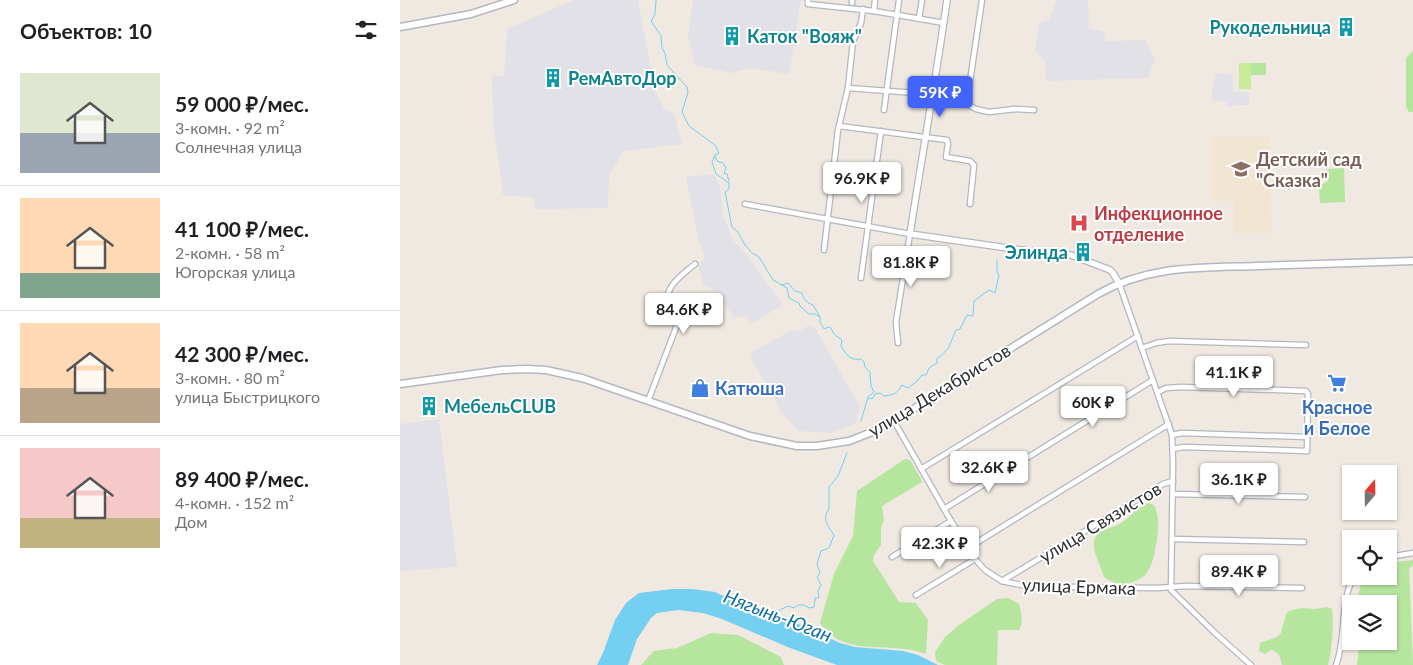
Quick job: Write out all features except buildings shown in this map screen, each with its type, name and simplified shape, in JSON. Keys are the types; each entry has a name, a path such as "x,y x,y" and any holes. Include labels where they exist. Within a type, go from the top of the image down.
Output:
{"main road":[{"path":"400,27 471,14 514,0"},
{"name":"улица Декабристов","path":"400,384 502,370 536,369 575,376 750,436 797,446 817,446 849,441 894,421 1118,283 1147,274 1174,269 1413,261"}],"street":[{"path":"808,0 808,4 863,9 944,23"},
{"path":"874,11 875,0"},
{"path":"884,110 899,0"},
{"path":"919,18 922,0"},
{"path":"898,343 897,315 934,94 947,0"},
{"path":"964,102 969,88 982,0"},
{"path":"824,250 839,126 848,88 854,41 861,23 863,9"},
{"path":"848,88 934,94 951,97 976,109 989,112 1015,109 1034,110"},
{"path":"839,126 947,140 946,157 970,161 974,164 970,204"},
{"path":"861,278 881,131"},
{"path":"745,204 910,234 1049,254 1071,255 1110,270 1118,283 1138,336 1172,435 1171,587 1173,593 1251,665"},
{"path":"648,401 677,325 668,301 668,293 672,286 695,264"},
{"path":"921,469 1138,336"},
{"path":"1142,348 1169,340 1306,345"},
{"path":"944,509 1153,380"},
{"path":"1158,392 1181,386 1306,392 1308,394 1306,451 1173,448"},
{"name":"улица Ермака","path":"894,421 975,559 985,570 1002,581 1026,586 1074,588 1186,586 1302,588"},
{"path":"968,548 1169,424"},
{"path":"1172,435 1182,433 1307,437"},
{"name":"улица Связистов","path":"1002,581 1165,482 1173,481"},
{"name":"улица Связистов","path":"1173,494 1305,497"},
{"path":"892,557 951,521"},
{"path":"1172,538 1304,542"},
{"path":"1397,556 1413,553"},
{"path":"916,595 975,559"},
{"path":"1336,665 1342,645 1347,594 1350,585"}],"shaded area":[{"path":"574,0 638,0 655,91 664,108 675,115 682,144 624,151 609,175 608,208 535,209 534,198 503,195 493,122 492,75 504,76 507,29"},
{"path":"693,0 801,0 789,74 751,68 732,73 695,65 688,37"},
{"path":"1056,0 1088,0 1089,28 1104,32 1106,41 1145,40 1155,59 1148,78 1046,81 1045,62 1035,50 1039,23 1050,20"},
{"path":"1216,73 1233,75 1233,92 1249,92 1249,105 1227,107 1227,102 1212,100"},
{"name":"Детский сад \"Сказка\"","path":"1211,137 1270,137 1271,233 1234,233 1234,201 1211,201"},
{"path":"714,175 720,186 723,215 733,240 743,250 783,305 753,323 743,316 735,318 713,289 704,286 698,266 705,258 698,239 686,176"},
{"path":"808,326 815,328 860,407 856,423 831,433 798,431 780,410 771,390 751,360 752,352 792,330 799,331"},
{"path":"439,419 457,567 400,571 400,424"}],"green space":[{"path":"1413,51 1413,112 1409,112 1406,107 1406,58"},
{"path":"1239,63 1251,63 1251,89 1239,89"},
{"path":"1251,63 1266,63 1266,75 1251,75"},
{"path":"1344,168 1345,202 1320,203 1319,186 1328,181 1327,169"},
{"path":"905,459 910,460 922,482 882,506 884,520 881,528 881,545 874,555 873,561 899,602 916,603 928,620 926,654 909,650 868,647 847,643 837,639 820,623 834,574 853,536 857,491"},
{"path":"1149,503 1154,505 1158,522 1157,540 1149,569 1146,574 1133,582 1120,584 1108,580 1104,577 1095,552 1094,540 1102,531 1116,526 1138,508"},
{"path":"1413,560 1413,566 1409,568 1413,665 1357,665 1359,650 1397,650 1397,595 1359,595 1359,590 1361,585 1397,585 1397,562"},
{"path":"1008,598 1019,604 1022,617 1021,624 1019,630 998,630 997,665 945,665 936,661 935,652 945,637 997,599"},
{"path":"1327,607 1332,609 1333,621 1332,645 1328,665 1282,665 1277,653 1270,650 1265,654 1259,651 1260,643 1277,637 1281,633 1286,614 1289,611 1301,608 1315,609"},
{"path":"711,633 738,635 781,657 784,665 641,665 654,651 677,648"}],"water":[{"name":"Нягынь-Юган","path":"672,589 715,592 734,601 774,613 840,643 855,647 903,651 918,655 938,665 837,665 790,648 722,619 703,613 678,610 657,613 651,618 637,639 628,665 597,665 615,620 626,603 639,593"}],"waterway":[{"path":"656,0 655,14 651,21 661,36 667,65 687,87 688,92 682,112 689,126 715,145 719,153 715,155 712,162 716,174 729,183 729,189 725,192 732,227 738,232 752,253 759,257 773,280 787,288 789,298 799,303 809,314 815,314 820,317 820,322 824,329 831,328 834,334 842,340 841,346 847,355 854,359 861,359 864,362 865,367 870,372 871,386 874,392 868,397 861,421"},
{"path":"715,156 717,161 723,163 726,168 724,173 727,174 729,181"},
{"path":"868,399 873,398 875,394 880,393 884,396 892,394 902,385 908,388 922,375 926,375 929,368 937,363 937,359 948,349 956,330 960,329 967,315 973,316 974,301 989,290 995,293 999,275 997,272 997,260"},
{"path":"782,285 788,283 795,291 802,293 804,299 813,305 820,317"},
{"name":"Нягынь-Юган","path":"774,613 788,606 794,608 798,605 804,605 809,608 814,607 815,598 819,598 818,591 821,585 817,577 820,573 817,564 821,551 829,548 834,535 826,520 829,509 829,487 838,476 847,453"}],"place":[{"name":"Рукодельница","path":"1346,27"},
{"name":"Каток \"Вояж\"","path":"732,36"},
{"name":"РемАвтоДор","path":"553,78"},
{"name":"Детский сад \"Сказка\"","path":"1241,169"},
{"name":"Инфекционное отделение","path":"1079,223"},
{"name":"Элинда","path":"1083,252"},
{"name":"Красное и Белое","path":"1337,383"},
{"name":"Катюша","path":"700,388"},
{"name":"МебельCLUB","path":"429,406"}]}
